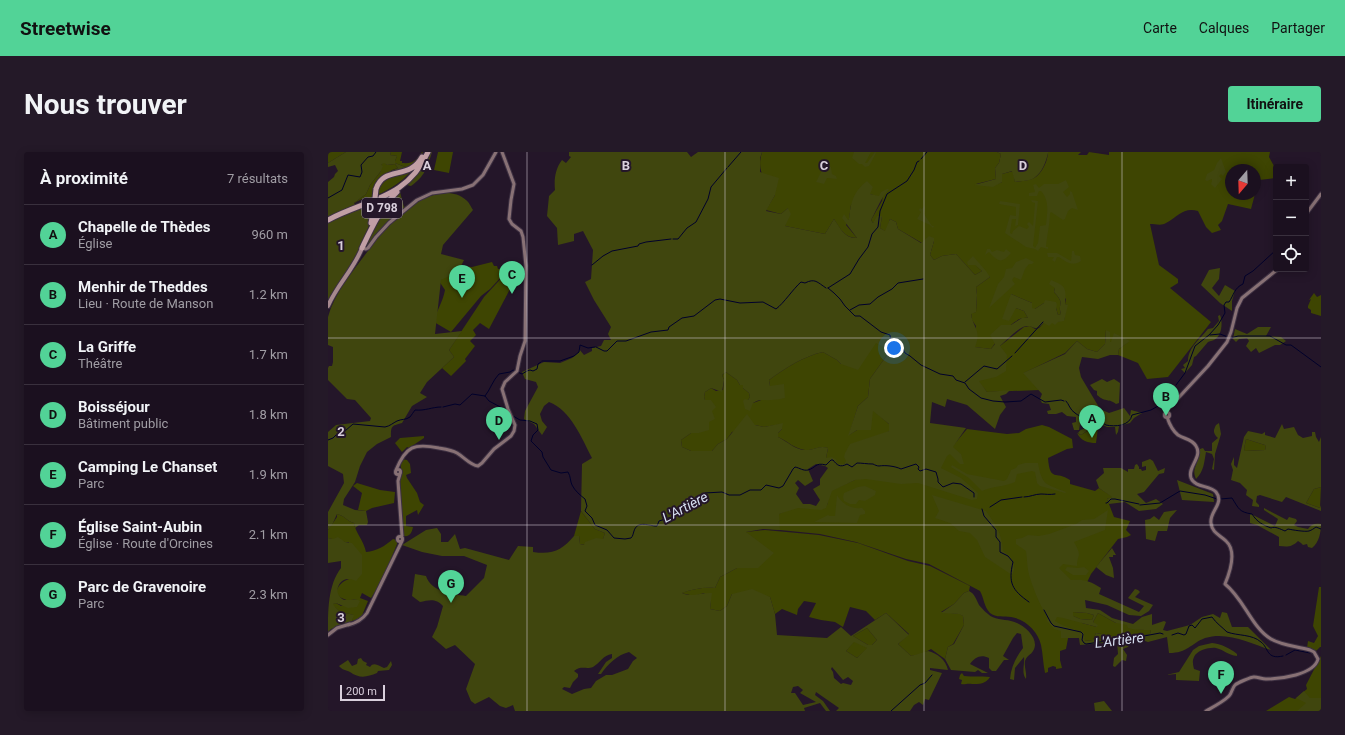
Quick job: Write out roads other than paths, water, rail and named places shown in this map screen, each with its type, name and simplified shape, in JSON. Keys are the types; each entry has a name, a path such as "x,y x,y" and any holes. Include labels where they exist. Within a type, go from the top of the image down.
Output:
{"highway":[{"path":"328,219 390,193 406,183 418,169 426,152"},
{"path":"328,219 339,212 378,197 395,188 411,174 426,152"},
{"name":"D 798","path":"362,248 371,223 376,188 379,182 386,176 404,172 412,168 426,152"},
{"name":"D 798","path":"362,248 386,202 410,180 412,176"}],"main road":[{"path":"328,306 334,294 355,264 362,248 367,248 389,222 417,200 432,193 462,189 473,185 483,175 496,152"},
{"path":"328,635 337,628 357,621 366,613 382,583 398,546 400,541 398,538 401,531 398,472 399,464 404,454 414,447 426,446 455,452 473,465 478,466 494,449 513,434 515,426 503,391 503,386 506,381 517,371 525,338 526,265 523,234 512,224 510,219 514,184 502,152"},
{"path":"1309,210 1321,194"},
{"path":"1206,711 1228,697 1235,686 1255,677 1264,679 1282,678 1297,674 1312,667 1318,662 1314,652 1279,643 1267,636 1257,625 1235,593 1226,584 1230,568 1231,549 1225,540 1215,532 1211,524 1211,517 1219,502 1217,493 1212,489 1192,480 1190,474 1197,455 1197,447 1193,442 1176,433 1164,414 1208,366 1227,342 1237,308 1242,298 1274,272"}],"waterway":[{"path":"328,198 342,190 348,175 360,177 362,172 361,165 368,157 373,156 376,152"},
{"path":"728,167 741,152"},
{"path":"921,159 927,152"},
{"path":"828,288 850,274 868,247 872,234 878,227 880,211 887,194 907,181 917,162 919,161"},
{"path":"673,239 678,239 687,228 696,222 708,199 711,187 727,168"},
{"path":"592,265 612,251 638,246 639,244 646,242 671,239"},
{"path":"1176,385 1185,373 1195,346 1209,335 1218,325 1225,313 1224,305 1226,302 1229,302 1236,290 1243,284 1245,276 1253,271 1273,253"},
{"path":"850,310 859,305 870,304 898,283 923,279"},
{"path":"596,347 607,351 617,341 626,341 651,332 668,330 669,327 682,318 694,316 715,300 720,299 740,303 763,302 776,309 801,282 805,283 814,281 826,288"},
{"path":"828,288 855,316 860,316 881,332 890,335 891,343 902,347 905,353 921,365 940,374 953,376 956,380 965,383 969,389 981,398 1005,402 1021,401 1031,394 1045,402 1064,401"},
{"path":"1015,353 1043,322"},
{"path":"1210,335 1220,334 1228,337"},
{"path":"1231,338 1238,336 1270,336 1286,345 1291,345 1321,367"},
{"path":"542,361 560,361 574,356 579,352 580,345 588,348 595,347"},
{"path":"965,382 984,366 997,369 1012,356"},
{"path":"485,396 499,374 513,370 522,374 530,370 533,371 537,369 538,364 541,362"},
{"path":"1066,401 1072,410 1080,416 1096,419 1106,425 1118,426 1125,424 1131,419 1132,415 1151,410 1158,406 1175,387"},
{"name":"L'Artière","path":"443,407 455,404 460,405 472,394 485,396 489,401 506,410 506,413"},
{"name":"L'Artière","path":"328,440 333,438 340,431 345,431 353,424 385,427 399,420 408,418 415,410 441,407"},
{"name":"L'Artière","path":"513,416 520,420 530,421 537,424 538,430 533,435 531,441 542,452 543,457 551,470 561,473 568,472 573,487 585,499 587,506 585,511 592,518 595,525 607,530 614,538 631,538 635,528 640,525 657,526 659,521 672,517 682,506 694,503 705,493 722,492 729,495 740,495 750,490 761,490 766,485 779,488 783,486 795,467 808,470 818,465 826,465 831,460 839,465 842,466 847,464 852,467 859,463 890,466 901,469 916,464 920,471 926,469 936,472 938,482 943,487 953,483 961,484 974,493 974,497"},
{"path":"1140,505 1160,503 1180,491 1205,495 1217,499"},
{"path":"1024,497 1039,494 1055,494"},
{"path":"990,507 1001,500 1022,497"},
{"path":"1220,499 1232,498 1242,511 1252,514 1260,523 1271,528 1273,527 1285,531 1288,529 1307,531 1316,527 1321,529"},
{"path":"1106,503 1111,499 1115,499 1139,504"},
{"name":"L'Artière","path":"982,509 984,516 996,530 996,537 1000,542 1000,552 1008,556 1013,562 1011,581 1015,590 1029,602"},
{"name":"L'Artière","path":"1044,610 1054,626 1081,632 1083,634 1082,640 1086,644 1107,641 1112,638 1128,639 1160,633 1163,634"},
{"name":"L'Artière","path":"1172,635 1178,633 1184,635 1186,634 1189,626 1192,625 1195,628 1202,619 1212,617 1227,632 1257,639 1264,644 1271,655 1278,657 1283,656"},
{"name":"L'Artière","path":"1286,655 1295,650 1310,653"},
{"path":"891,711 920,685 925,683 932,675"}],"place":[{"name":"La Griffe","path":"512,294"},
{"name":"Camping Le Chanset","path":"462,298"},
{"name":"Menhir de Theddes","path":"1166,416"},
{"name":"Chapelle de Thèdes","path":"1092,438"},
{"name":"Boisséjour","path":"499,440"},
{"name":"Parc de Gravenoire","path":"451,603"},
{"name":"Église Saint-Aubin","path":"1221,694"}]}
